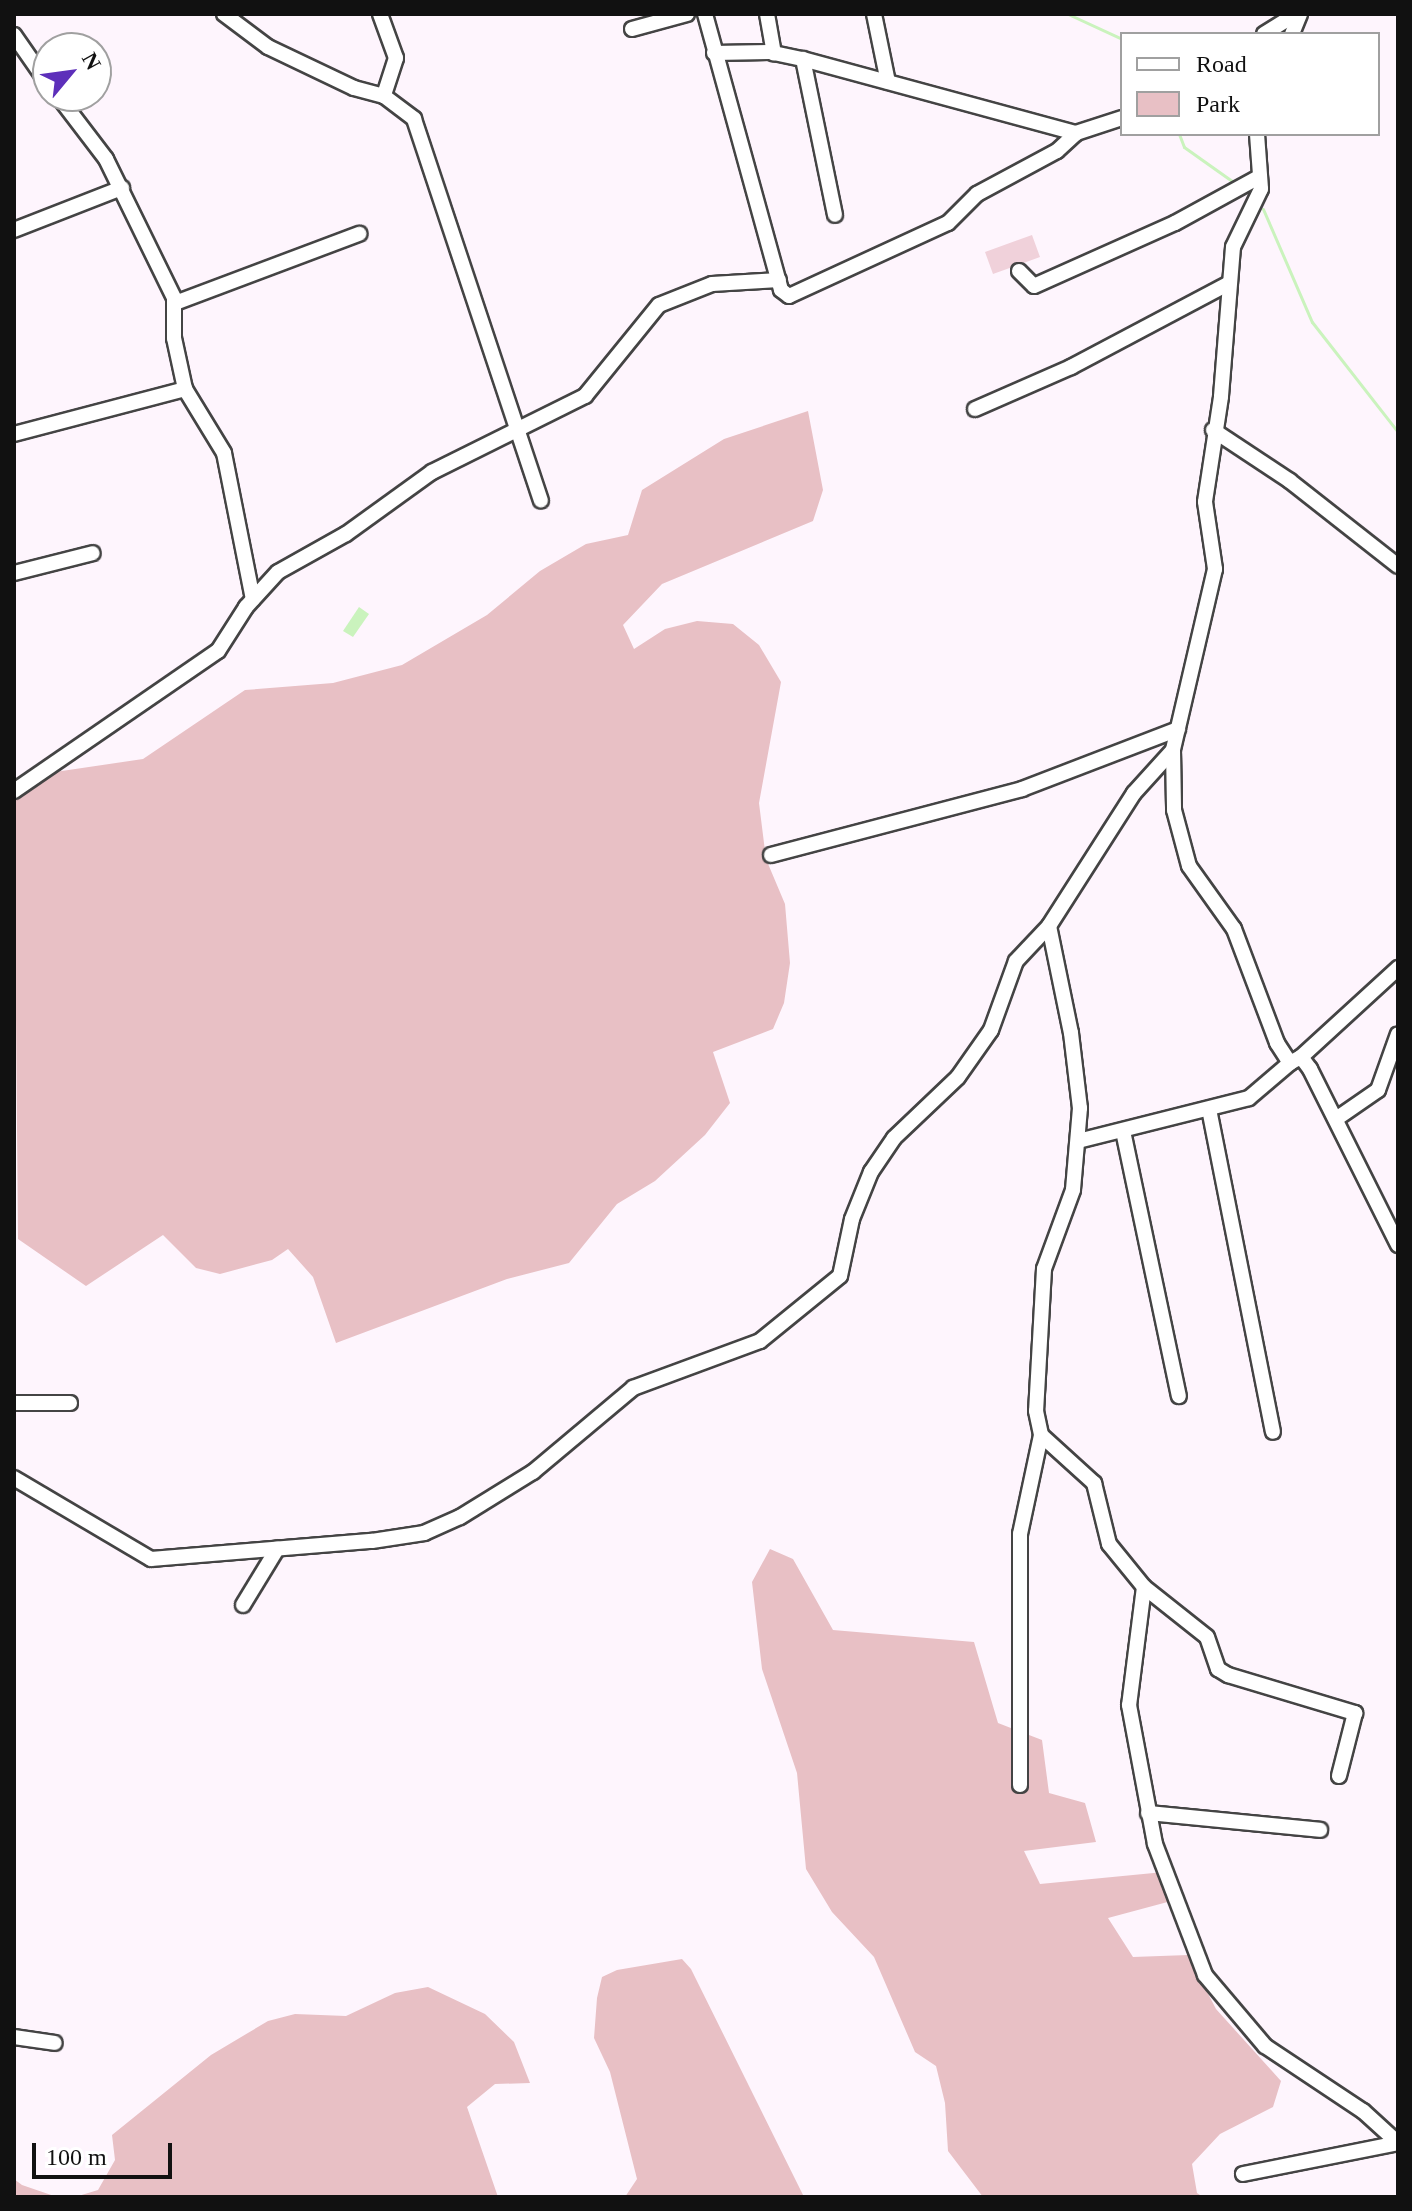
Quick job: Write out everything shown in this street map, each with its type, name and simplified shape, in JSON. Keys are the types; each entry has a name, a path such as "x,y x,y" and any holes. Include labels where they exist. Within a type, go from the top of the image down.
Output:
{"street":[{"path":"224,14 307,68 384,96 406,109 420,130 515,430 541,500"},
{"path":"380,14 396,58 384,96"},
{"path":"632,29 687,14"},
{"path":"705,14 779,280 789,296 916,240 1076,133 1120,119"},
{"path":"767,14 774,53"},
{"path":"874,14 888,82"},
{"path":"1269,32 1293,23"},
{"path":"14,35 32,61"},
{"path":"714,53 774,53 803,59 1076,133"},
{"path":"803,59 835,215"},
{"path":"69,112 122,188 175,303 174,338 185,389 224,453 253,599"},
{"path":"1257,136 1256,205 1233,247 1221,397 1213,430 1205,502 1215,569 1173,750 1174,810 1189,866 1234,929 1277,1043 1296,1060 1336,1119 1398,1245"},
{"path":"1019,271 1034,286 1227,197 1255,181"},
{"path":"14,230 122,188"},
{"path":"175,303 359,234"},
{"path":"14,791 218,651 253,599 278,572 346,534 396,493 585,396 659,305 712,284 779,280"},
{"path":"975,409 1071,367 1228,284"},
{"path":"14,434 185,389"},
{"path":"1213,430 1290,481 1398,566"},
{"path":"14,573 93,553"},
{"path":"771,855 1022,789 1178,729"},
{"path":"14,1478 141,1557 277,1549 424,1533 460,1517 533,1472 633,1388 760,1341 840,1276 852,1219 871,1172 894,1138 958,1077 991,1030 1016,961 1049,926 1107,832 1173,750"},
{"path":"1020,1785 1020,1534 1041,1435 1035,1392 1044,1269 1069,1205 1078,1141 1071,1033 1049,926"},
{"path":"1078,1141 1249,1098 1398,968"},
{"path":"1336,1119 1378,1090 1398,1034"},
{"path":"1209,1109 1273,1432"},
{"path":"1123,1131 1179,1396"},
{"path":"14,1403 70,1403"},
{"path":"1041,1435 1094,1483 1109,1544 1144,1587 1207,1637 1218,1669 1228,1675 1355,1713 1339,1776"},
{"path":"243,1605 277,1549"},
{"path":"1144,1587 1129,1705 1155,1844 1205,1975 1225,2005 1265,2046 1363,2111 1398,2143"},
{"path":"1148,1813 1320,1830"},
{"path":"14,2037 55,2043"},
{"path":"1398,2128 1398,2143"},
{"path":"1243,2174 1398,2143"}],"green space":[{"path":"808,411 823,490 813,521 662,584 623,625 634,649 665,629 697,621 733,624 759,645 781,682 759,803 766,859 785,904 790,963 784,1003 773,1029 713,1052 730,1103 705,1135 655,1181 617,1204 569,1263 507,1279 336,1343 313,1277 288,1249 272,1260 220,1274 196,1268 163,1235 86,1286 18,1239 14,797 55,772 143,759 245,690 333,683 402,665 487,615 540,571 586,544 628,535 642,490 724,439"},
{"path":"770,1549 793,1559 833,1630 974,1642 998,1723 1042,1740 1049,1793 1085,1803 1096,1842 1024,1851 1040,1884 1164,1872 1175,1900 1108,1918 1133,1957 1188,1955 1216,2009 1281,2081 1273,2107 1220,2134 1192,2164 1197,2193 1203,2197 983,2197 948,2151 945,2103 936,2066 915,2052 874,1957 832,1912 806,1869 797,1773 762,1669 752,1582"},
{"path":"682,1959 691,1969 804,2197 625,2197 637,2179 610,2072 594,2038 602,1977 617,1970"},
{"path":"428,1987 485,2014 514,2042 530,2083 495,2084 467,2107 498,2197 75,2197 98,2190 115,2160 112,2135 211,2055 268,2021 295,2014 346,2016 395,1993"},
{"path":"14,2179 22,2185 57,2197 14,2197"}],"shaded area":[{"path":"1032,235 1040,257 993,274 985,252"},
{"path":"359,607 369,614 353,637 343,631"}],"waterway":[{"path":"1068,14 1120,38"},
{"path":"1180,136 1184,147 1236,184"},
{"path":"1263,209 1312,322 1398,432"}]}
